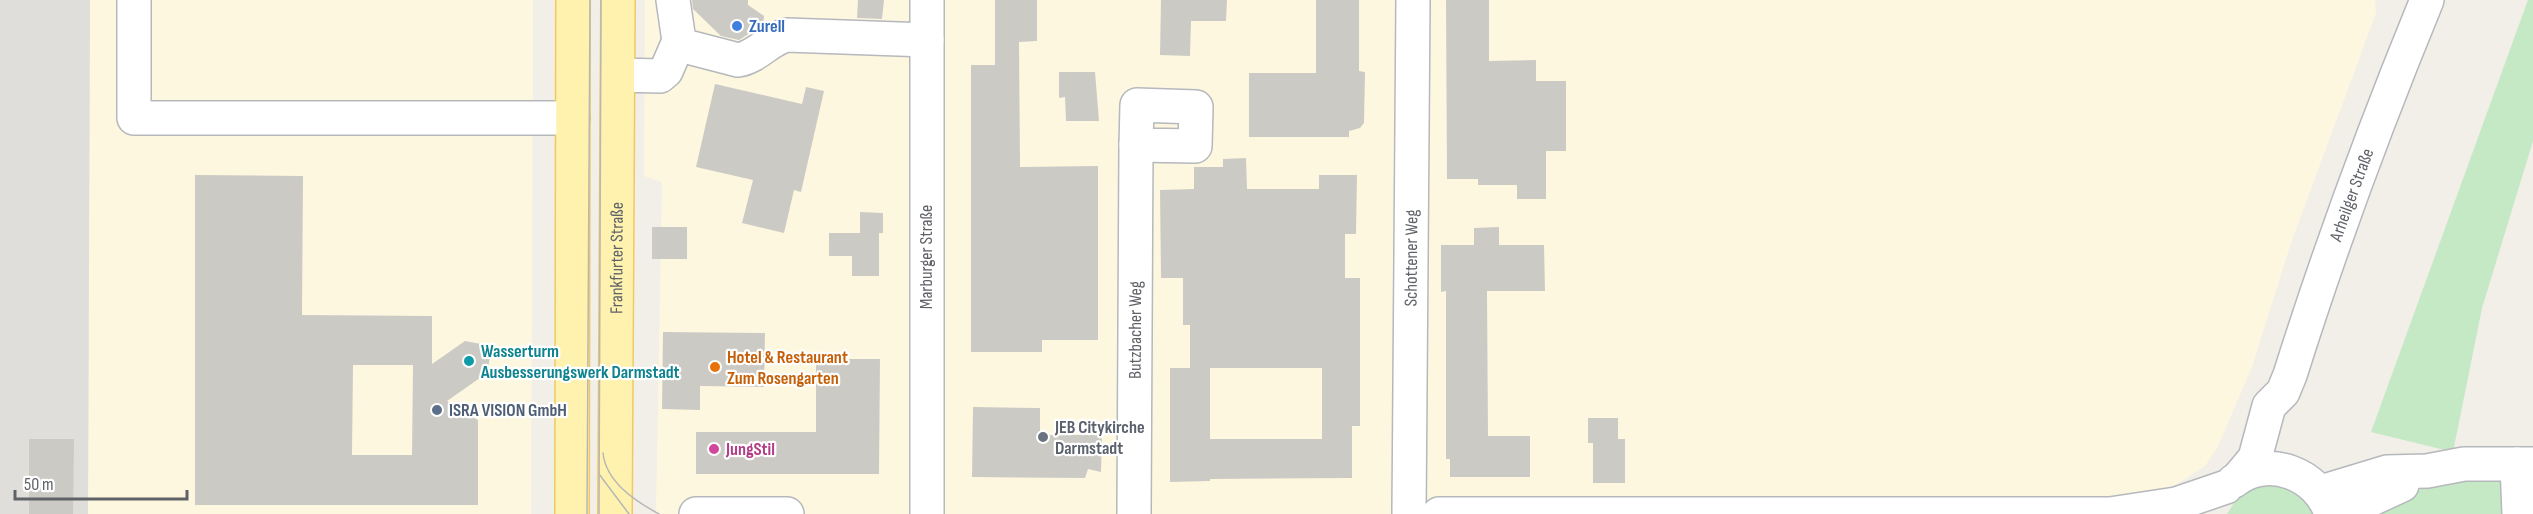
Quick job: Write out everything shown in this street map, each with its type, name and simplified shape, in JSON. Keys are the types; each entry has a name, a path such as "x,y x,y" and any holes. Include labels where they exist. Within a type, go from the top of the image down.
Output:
{"main road":[{"path":"572,514 573,0"},
{"name":"Frankfurter Straße","path":"615,514 618,0"}],"street":[{"path":"134,0 134,118 573,118"},
{"path":"618,75 660,76 666,71 679,41 672,0"},
{"name":"Marburger Straße","path":"927,0 927,514"},
{"name":"Schottener Weg","path":"1409,514 1413,0"},
{"name":"Arheilger Straße","path":"2225,492 2255,458 2269,406 2283,392 2375,125 2427,0"},
{"path":"679,41 688,47 738,60 746,59 772,41 788,35 927,40"},
{"name":"Butzbacher Weg","path":"1134,514 1136,145"},
{"name":"Arheilger Straße","path":"2283,392 2286,413 2282,448 2292,472"},
{"path":"1439,514 2109,514 2176,504 2225,492 2257,470 2274,468 2292,472 2308,480 2326,503 2387,472 2427,471 2464,464 2525,464 2518,514"},
{"path":"2345,514 2348,510 2427,471"},
{"path":"696,514 787,514"}],"shaded area":[{"path":"0,0 90,0 88,514 0,514"},
{"path":"90,0 533,0 531,514 88,514"},
{"path":"645,0 2375,0 2376,13 2291,243 2252,367 2217,448 2205,466 2176,485 2155,494 2104,497 1734,497 1733,514 656,514 662,182 644,176"}],"green space":[{"path":"2528,0 2533,0 2533,141 2482,308 2453,452 2371,432"},
{"path":"2267,481 2297,489 2315,514 2227,514 2240,493"},
{"path":"2439,482 2533,482 2533,514 2363,514"}],"building":[{"name":"Zurell","path":"692,0 748,0 748,5 764,16 763,25 739,40 721,36 693,9"},
{"path":"858,0 884,0 882,19 857,18"},
{"path":"995,0 1037,0 1037,41 1019,42 1020,167 1098,166 1098,340 1042,340 1042,352 971,352 971,65 995,65"},
{"path":"1161,0 1227,0 1226,21 1191,21 1190,56 1160,55"},
{"path":"1316,0 1359,0 1359,71 1365,72 1364,123 1360,128 1349,131 1349,137 1249,137 1249,73 1316,73"},
{"path":"1446,0 1489,0 1489,61 1536,60 1536,81 1566,81 1566,151 1546,151 1546,199 1517,199 1517,185 1478,185 1478,179 1447,179"},
{"path":"1059,72 1095,72 1099,121 1066,121 1065,97 1059,98"},
{"path":"715,84 802,104 806,87 824,91 801,192 794,190 784,233 742,223 753,180 696,167"},
{"path":"1246,158 1247,189 1319,189 1319,175 1357,175 1356,234 1345,234 1345,278 1360,278 1360,426 1352,426 1352,478 1210,479 1210,481 1170,482 1170,368 1190,368 1190,325 1183,325 1183,278 1161,278 1160,190 1194,189 1194,167 1223,167 1223,159","holes":["1210,368 1322,368 1322,439 1210,439"]},
{"path":"195,175 303,176 302,315 432,316 432,364 465,341 481,344 490,357 487,373 447,401 478,420 478,505 195,505","holes":["353,365 413,365 412,455 352,455"]},
{"path":"860,212 883,213 883,233 879,233 879,276 852,276 852,256 829,256 829,233 860,233"},
{"path":"652,227 687,227 687,259 652,259"},
{"path":"1499,227 1499,245 1544,245 1545,291 1487,291 1488,436 1530,436 1530,477 1450,477 1450,459 1446,459 1446,291 1441,292 1441,245 1474,245 1474,228"},
{"path":"663,332 765,333 764,387 700,386 700,410 662,409"},
{"path":"816,359 880,359 879,474 696,474 696,432 816,432"},
{"path":"973,407 1040,408 1040,435 1102,435 1101,472 1088,469 1085,478 972,477"},
{"path":"1588,418 1618,418 1618,439 1625,439 1625,483 1593,483 1593,443 1588,443"},
{"path":"29,439 74,439 73,514 29,514"}],"tram line":[{"path":"587,514 590,0"},
{"path":"599,514 601,0"},
{"path":"603,453 610,473 623,490 659,514"},
{"path":"599,474 629,514"}],"place":[{"name":"Zurell","path":"737,26"},
{"name":"Wasserturm Ausbesserungswerk Darmstadt","path":"469,361"},
{"name":"Hotel & Restaurant Zum Rosengarten","path":"715,367"},
{"name":"ISRA VISION GmbH","path":"437,410"},
{"name":"JEB Citykirche Darmstadt","path":"1043,437"},
{"name":"JungStil","path":"714,449"}]}
